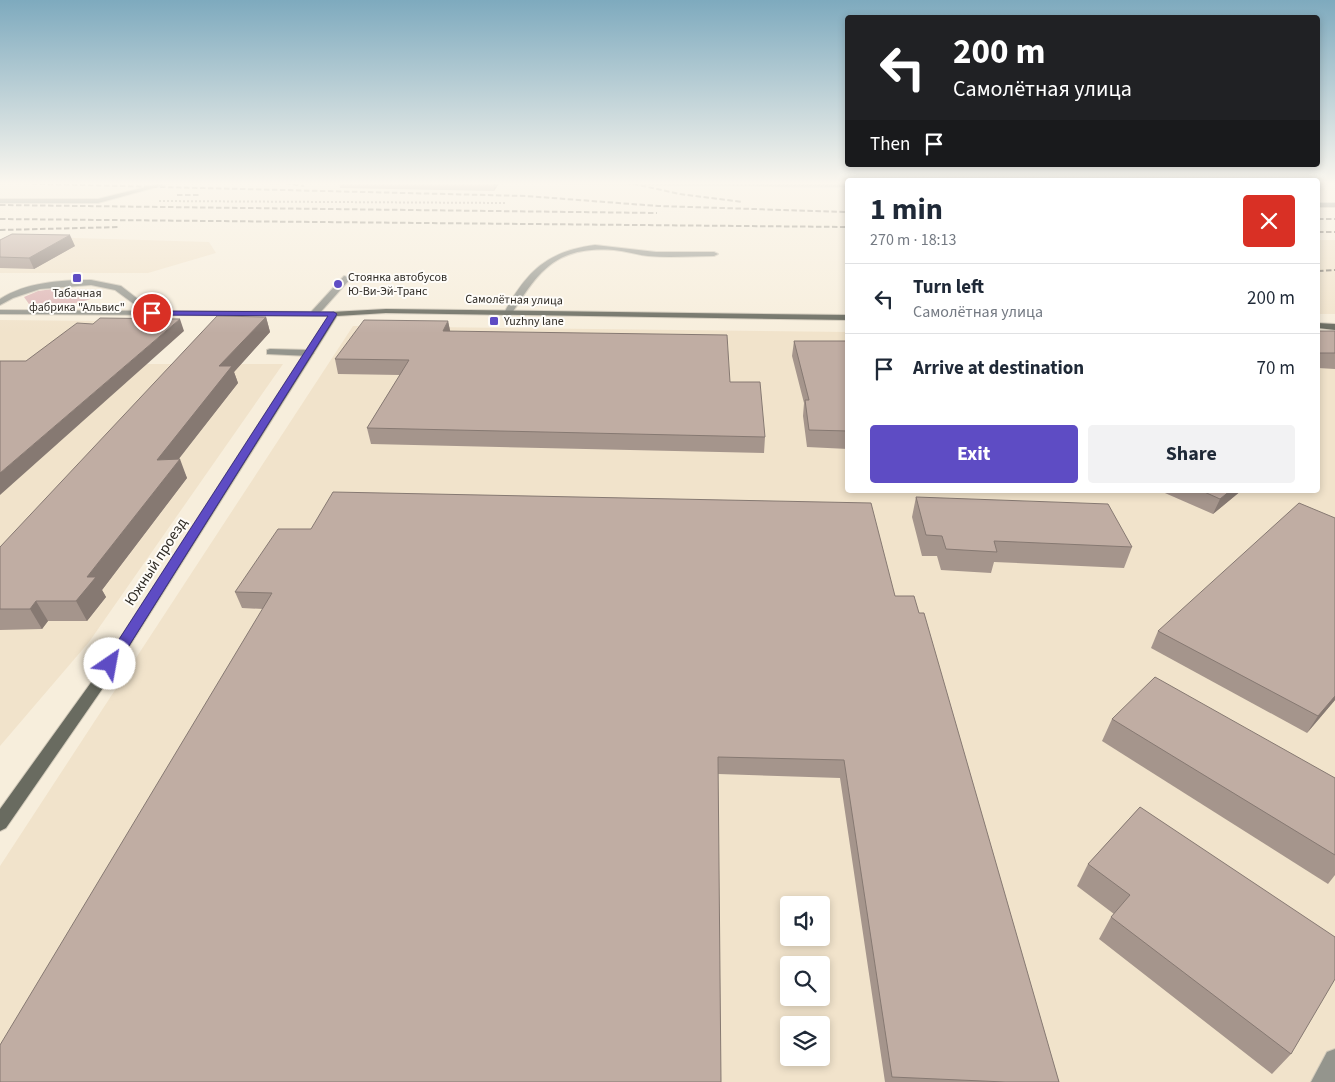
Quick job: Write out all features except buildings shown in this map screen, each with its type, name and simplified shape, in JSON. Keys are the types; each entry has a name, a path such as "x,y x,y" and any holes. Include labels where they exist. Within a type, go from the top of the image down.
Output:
{"main road":[{"name":"Самолётная улица","path":"334,314 386,311 845,318"},
{"name":"Южный проезд","path":"0,823 100,681 334,314"},
{"path":"1320,326 1335,327"}],"street":[{"path":"508,313 518,293 532,274 556,256 572,250 613,248 648,254 714,254"},
{"path":"314,314 347,278"},
{"path":"0,303 20,291 60,284 98,283 118,288 152,313"},
{"name":"Самолётная улица","path":"0,312 334,314"},
{"path":"270,352 309,353"},
{"path":"1322,1082 1335,1060"}],"shaded area":[{"path":"8,236 209,242 216,253 148,273 0,273 0,241"},
{"path":"1320,240 1335,240 1335,314 1320,314"},
{"path":"87,289 100,295 74,303 57,304 29,304 24,297 38,291"},
{"path":"0,320 98,321 43,364 283,364 89,642 0,746"},
{"path":"353,326 845,332 845,493 1320,493 1320,337 1335,338 1335,1082 0,1082 0,866"}],"railway":[{"path":"1320,271 1335,270"}],"place":[{"name":"Табачная фабрика \"Альвис\"","path":"77,278"},
{"name":"Стоянка автобусов Ю-Ви-Эй-Транс","path":"338,284"},
{"name":"Yuzhny lane","path":"494,321"}],"route":[{"path":"110,664 334,314 152,313"}]}
